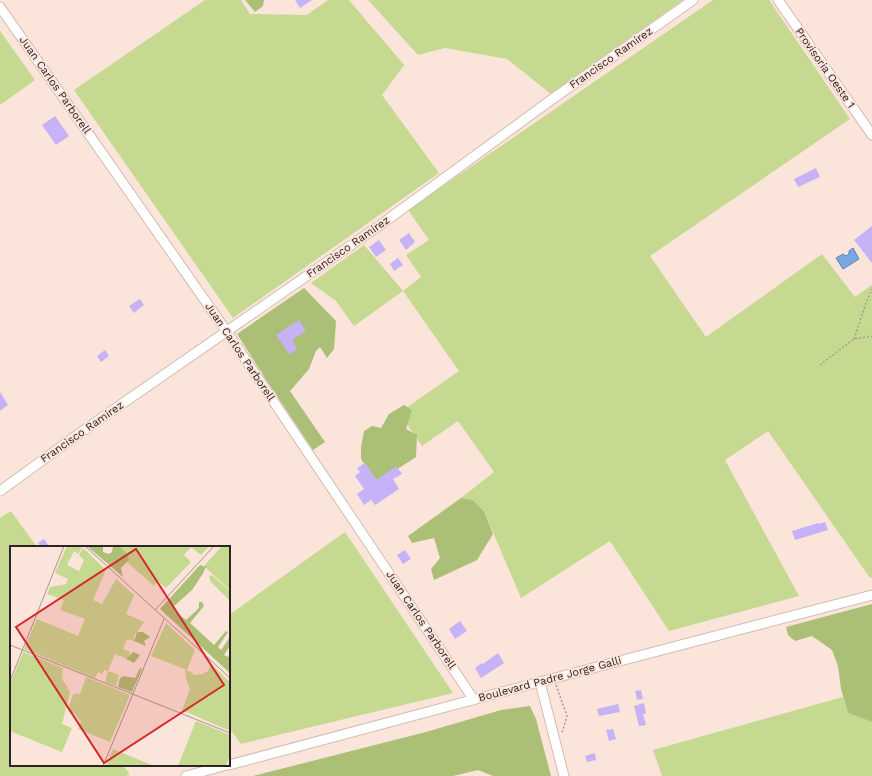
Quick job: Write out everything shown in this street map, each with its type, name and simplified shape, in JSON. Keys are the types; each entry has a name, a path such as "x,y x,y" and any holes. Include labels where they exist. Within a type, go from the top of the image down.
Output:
{"street":[{"name":"Francisco Ramirez","path":"0,491 80,433 383,223 551,100 693,0"},
{"name":"Provisoria Oeste 1","path":"778,0 872,136"},
{"name":"Juan Carlos Parborell","path":"0,7 227,332 474,700"},
{"name":"Boulevard Padre Jorge Galli","path":"230,764 872,595"},
{"path":"544,681 554,735 564,776"},
{"name":"Boulevard Padre Jorge Galli","path":"186,776 224,766"}],"path":[{"path":"854,339 872,288"},
{"path":"820,365 854,339 872,336"},
{"path":"544,681 556,686 567,716 562,733 554,735"}],"green space":[{"path":"205,0 241,0 250,14 307,15 328,0 349,0 404,65 382,95 439,173 233,318 74,90"},
{"path":"245,0 264,0 263,6 255,12"},
{"path":"368,0 683,0 551,94 507,59 445,48 418,55"},
{"path":"713,0 769,0 850,119 650,256 706,337 822,254 855,297 872,285 872,577 870,578 768,431 725,460 799,596 669,631 610,541 521,598 484,511 473,500 461,498 494,472 458,421 422,446 399,413 459,371 403,291 421,277 406,255 429,240 408,210"},
{"path":"0,31 35,80 0,105"},
{"path":"364,245 403,291 354,326 336,301 311,283"},
{"path":"304,288 336,321 334,349 327,358 320,347 316,351 309,369 290,391 325,442 313,450 237,334"},
{"path":"404,405 412,410 406,429 417,435 416,457 379,481 374,478 361,459 361,447 364,431 372,426 381,428 389,414"},
{"path":"461,498 473,500 484,511 493,534 477,560 434,580 431,569 440,558 434,538 412,543 408,536"},
{"path":"11,511 36,546 10,546 10,766 124,766 130,775 0,776 0,518"},
{"path":"345,532 453,693 241,744 230,729 230,614"},
{"path":"872,604 872,722 848,713 841,689 838,666 832,650 812,636 795,641 788,635 786,627"},
{"path":"843,697 848,713 872,722 872,776 662,776 653,750"},
{"path":"530,706 536,719 551,776 493,776 478,770 453,776 253,776 426,732 501,710"}],"water":[{"path":"853,248 859,259 843,269 836,258 843,254 846,256"}],"building":[{"path":"295,0 312,0 300,8"},
{"path":"55,116 69,136 56,145 42,125"},
{"path":"816,168 820,177 798,187 794,179"},
{"path":"872,226 872,263 854,240"},
{"path":"409,233 415,242 406,250 399,240"},
{"path":"379,240 386,250 376,257 369,247"},
{"path":"398,258 403,265 394,271 390,264"},
{"path":"140,299 144,305 134,313 129,306"},
{"path":"299,320 306,331 292,340 297,349 289,354 276,335"},
{"path":"105,350 109,356 101,362 97,356"},
{"path":"0,392 8,405 0,411"},
{"path":"365,463 377,480 396,466 402,474 393,479 399,489 375,505 371,500 364,505 357,494 364,489 355,476 360,472 357,468"},
{"path":"825,522 828,530 795,540 792,531"},
{"path":"44,539 49,546 40,546 38,543"},
{"path":"405,550 411,559 403,564 397,555"},
{"path":"460,621 467,631 455,639 449,629"},
{"path":"498,653 504,663 481,678 475,668"},
{"path":"641,690 643,699 637,700 635,691"},
{"path":"644,703 646,714 643,714 646,725 639,726 634,706"},
{"path":"618,704 620,712 599,716 597,709"},
{"path":"613,729 616,739 609,741 606,730"},
{"path":"595,753 596,760 587,762 585,756"}]}
